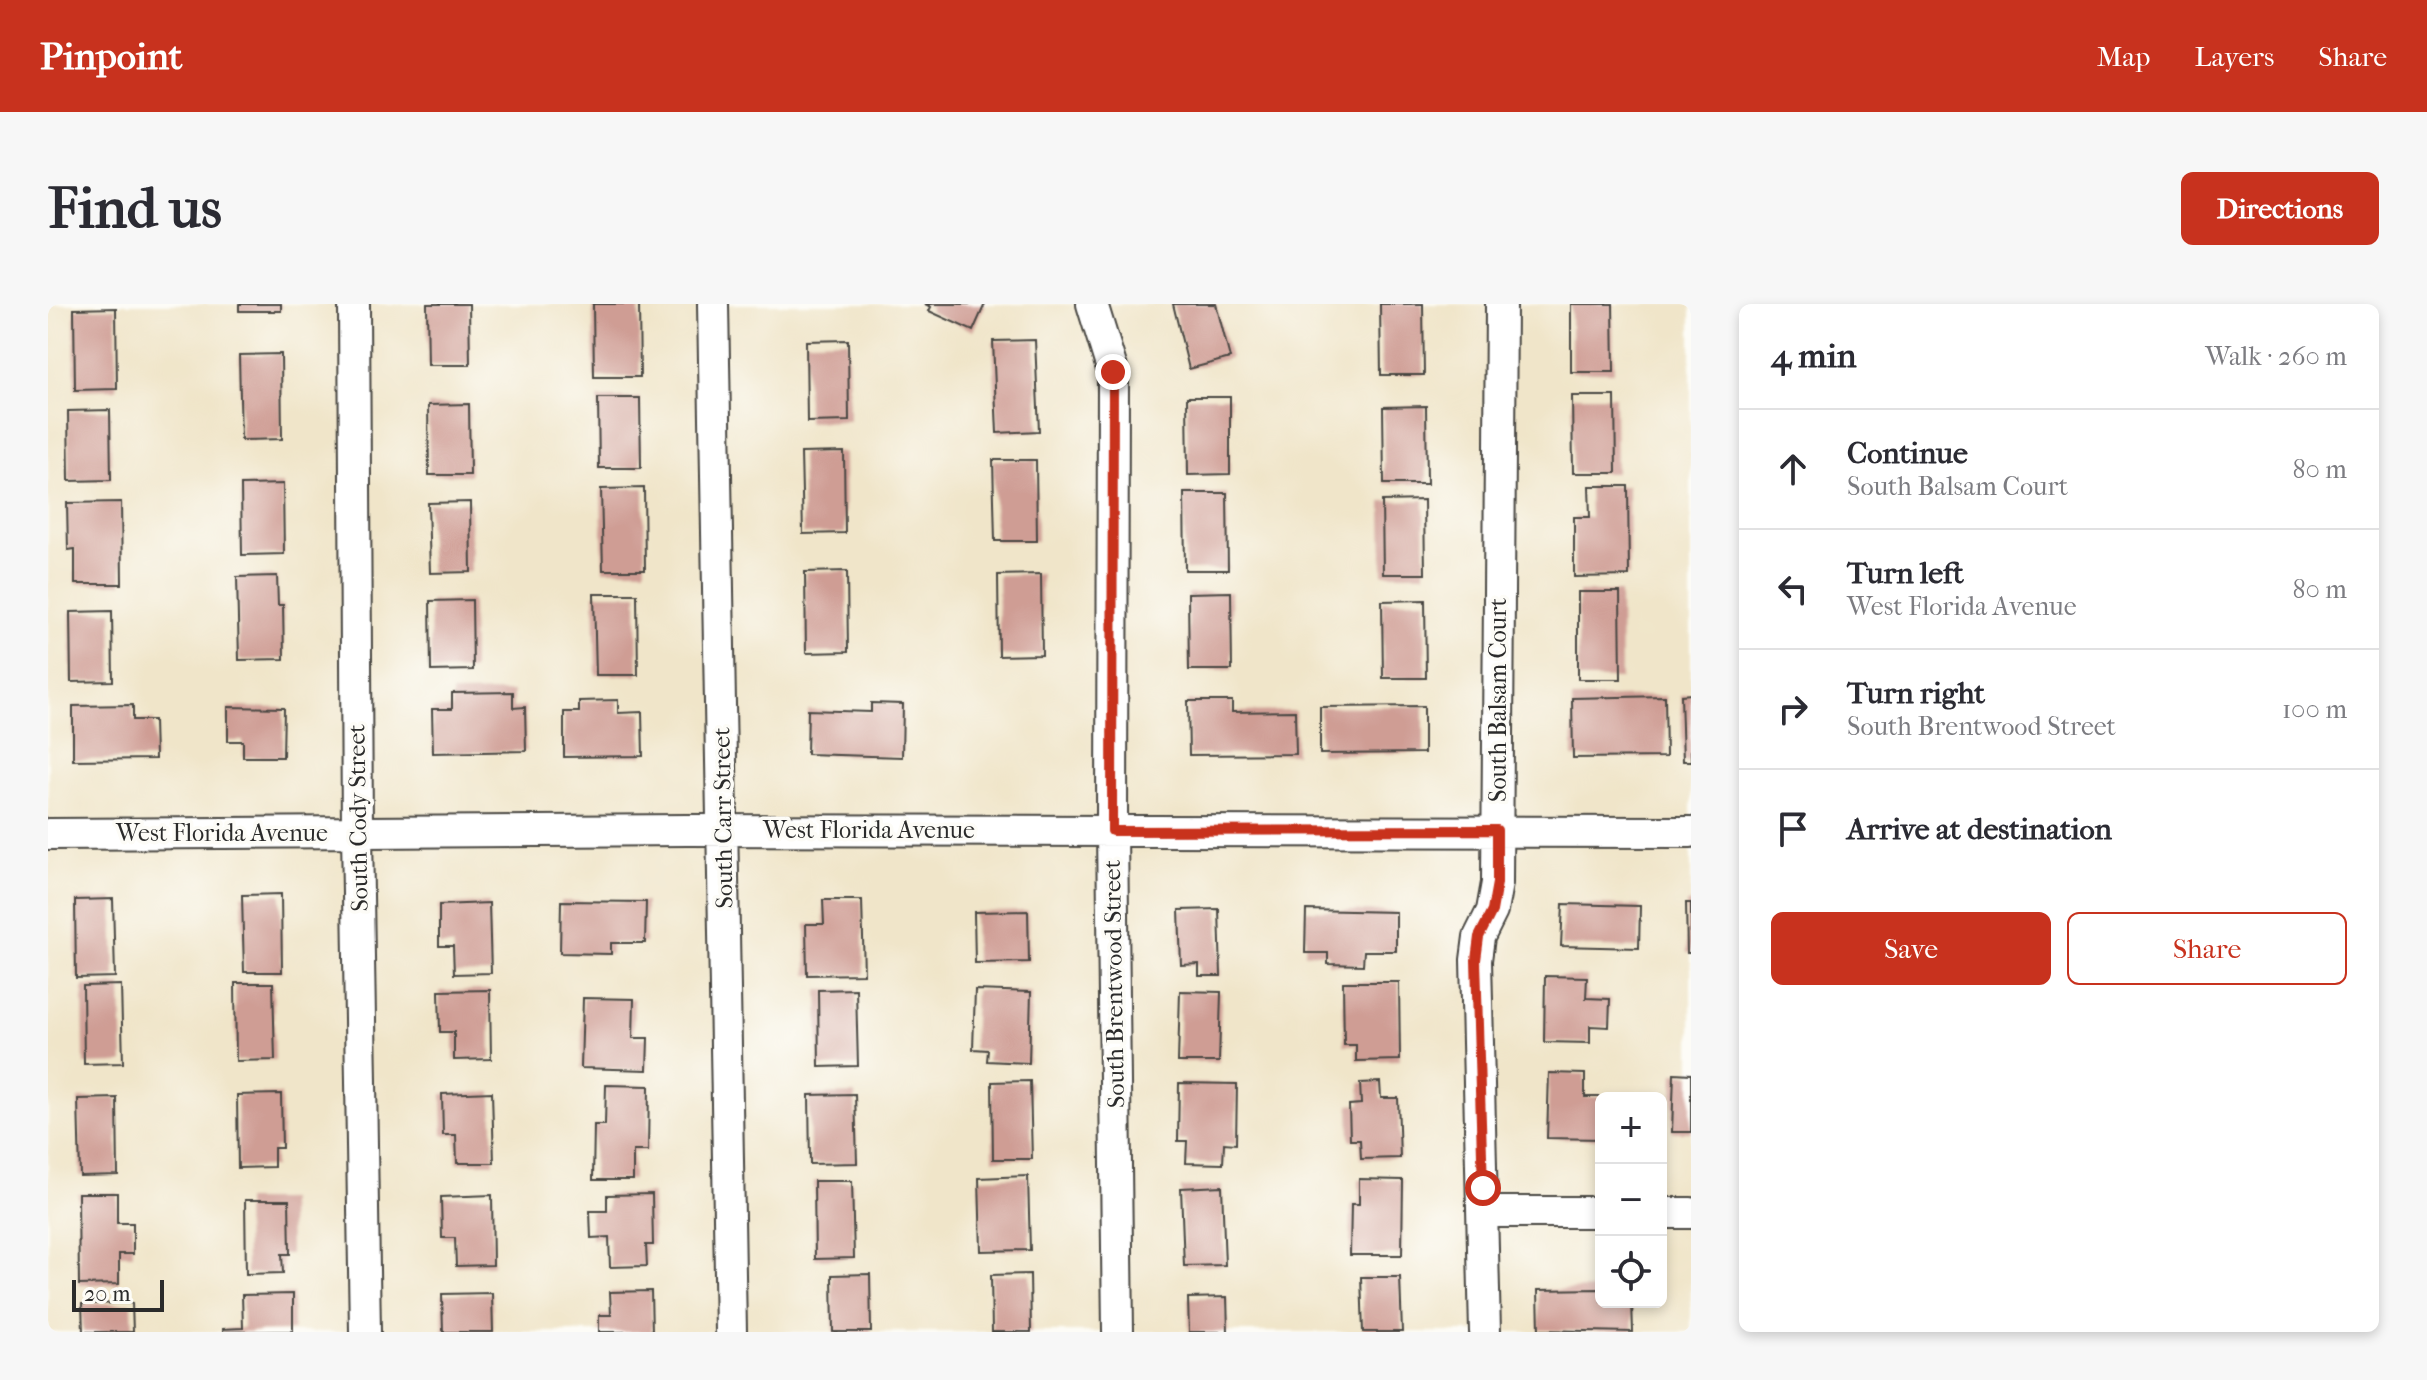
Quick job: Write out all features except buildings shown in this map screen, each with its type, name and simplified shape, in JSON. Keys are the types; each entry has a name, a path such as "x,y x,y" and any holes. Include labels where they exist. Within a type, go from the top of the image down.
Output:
{"street":[{"name":"South Cody Street","path":"354,304 357,832 365,1332"},
{"name":"South Carr Street","path":"713,304 731,1332"},
{"name":"South Brentwood Street","path":"1092,304 1113,372 1112,831 1118,1332"},
{"name":"South Balsam Court","path":"1485,1332 1476,960 1479,937 1492,911 1497,883 1501,304"},
{"name":"West Florida Avenue","path":"48,834 723,830 1691,832"},
{"path":"1483,1212 1595,1212"},
{"path":"1667,1213 1691,1213"}],"route":[{"path":"1113,372 1112,831 1497,830 1497,883 1492,911 1479,937 1476,960 1483,1188"}]}
